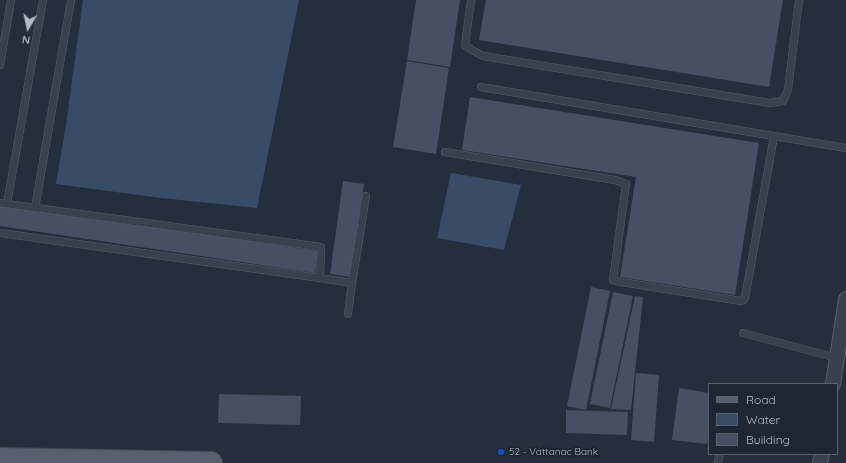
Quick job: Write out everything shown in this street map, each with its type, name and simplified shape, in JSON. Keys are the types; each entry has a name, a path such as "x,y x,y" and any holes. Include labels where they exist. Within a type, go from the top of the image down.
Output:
{"main road":[{"path":"0,459 32,461 211,463"}],"street":[{"path":"833,383 846,300"}],"lane":[{"path":"0,65 11,0"},
{"path":"43,0 4,203 322,247 320,278"},
{"path":"35,208 71,0"},
{"path":"471,0 466,45 484,56 770,103 783,101 788,90 799,0"},
{"path":"481,88 846,148"},
{"path":"445,152 615,180 626,184 613,280 741,301 745,298 774,136"},
{"path":"348,314 366,196"},
{"path":"0,233 352,283"},
{"path":"743,333 837,358"}],"water":[{"path":"83,0 299,0 257,208 161,198 56,184 66,125"},
{"path":"451,173 521,185 504,250 437,238"}],"building":[{"path":"416,0 460,0 450,67 407,60"},
{"path":"486,0 783,0 769,87 479,40"},
{"path":"407,61 449,68 436,154 393,147"},
{"path":"470,97 759,143 735,295 620,277 636,177 462,150"},
{"path":"343,181 364,184 351,277 330,274"},
{"path":"0,204 318,251 315,273 0,226"},
{"path":"591,287 610,291 586,410 567,406"},
{"path":"613,292 633,296 610,408 590,404"},
{"path":"635,296 643,297 631,410 611,409"},
{"path":"636,373 659,375 654,442 631,440"},
{"path":"679,388 708,393 707,444 672,440"},
{"path":"219,394 301,396 300,425 218,423"},
{"path":"566,410 628,412 627,435 566,433"}],"place":[{"name":"52 - Vattanac Bank","path":"501,452"}]}
